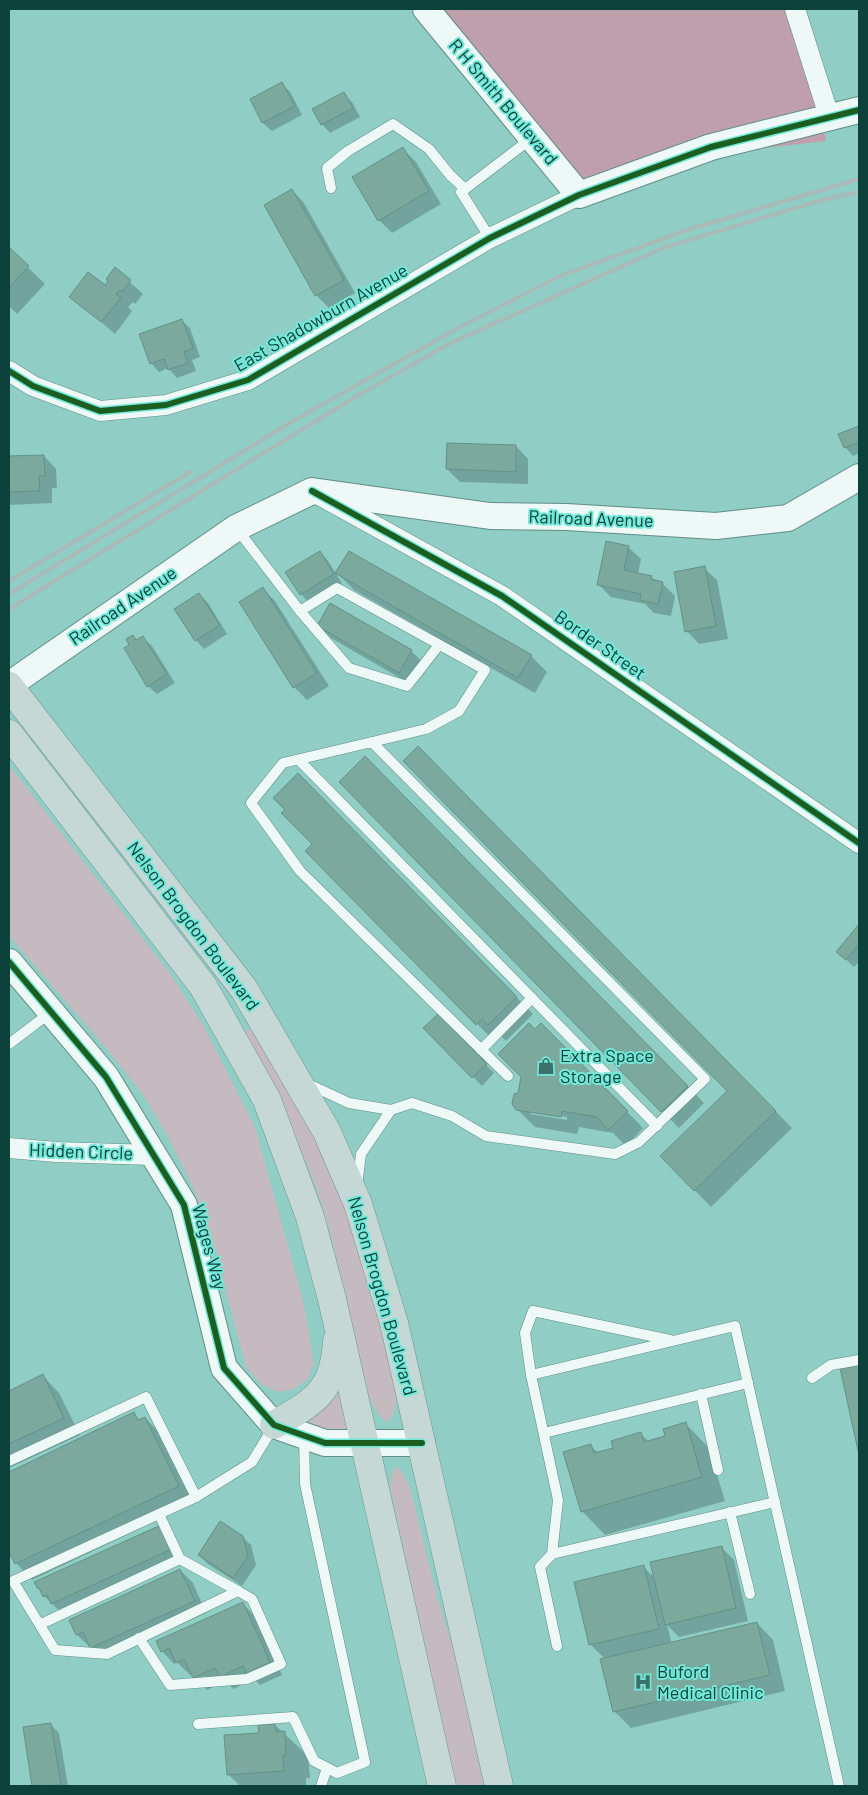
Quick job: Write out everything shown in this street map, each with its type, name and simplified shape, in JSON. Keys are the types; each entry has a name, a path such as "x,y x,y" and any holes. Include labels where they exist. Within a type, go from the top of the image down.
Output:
{"highway":[{"name":"Nelson Brogdon Boulevard","path":"9,685 244,989 299,1080 327,1132 356,1198 394,1323 499,1786"},
{"name":"Nelson Brogdon Boulevard","path":"9,734 203,986 266,1100 310,1217 365,1443 442,1786"},
{"path":"274,1425 315,1400 329,1383 336,1364 338,1327"}],"street":[{"name":"R H Smith Boulevard","path":"426,9 579,195"},
{"path":"795,9 829,116"},
{"path":"579,195 710,147 859,110"},
{"name":"East Shadowburn Avenue","path":"9,370 34,386 100,410 166,406 248,380 490,238 579,195"},
{"name":"Railroad Avenue","path":"312,491 490,516 566,517 716,526 788,518 859,478"},
{"path":"236,528 312,491"},
{"name":"Border Street","path":"312,491 502,596 859,843"},
{"name":"Railroad Avenue","path":"9,685 236,528"},
{"name":"Wages Way","path":"9,962 106,1076 184,1205 224,1368 274,1425 324,1443 422,1444"},
{"name":"Hidden Circle","path":"9,1148 56,1152 154,1154"}],"lane":[{"path":"331,188 327,168 348,151 393,124 429,149 450,175 465,189"},
{"path":"490,238 461,192 533,138"},
{"path":"236,528 300,611 349,668 407,686 439,644"},
{"path":"300,611 336,588 486,670 458,711 426,729 283,764 251,803 300,871 508,1076"},
{"path":"299,1080 349,1103 391,1110 412,1103 452,1116 486,1136 615,1154 639,1142 705,1079 372,742"},
{"path":"298,760 657,1126"},
{"path":"481,1050 532,998"},
{"path":"9,1044 51,1012"},
{"path":"356,1198 361,1154 391,1110"},
{"path":"557,1646 540,1568 552,1554 558,1500 531,1374 525,1333 533,1311 673,1340"},
{"path":"531,1374 735,1326 839,1786"},
{"path":"812,1378 831,1365 859,1360"},
{"path":"544,1433 748,1383"},
{"path":"701,1394 718,1470"},
{"path":"9,1461 146,1397 196,1497"},
{"path":"13,1581 196,1497 252,1462 274,1425"},
{"path":"198,1724 293,1717 314,1761 337,1774 365,1762 305,1484 304,1436"},
{"path":"552,1554 775,1502"},
{"path":"730,1512 750,1594"},
{"path":"139,1638 170,1685 247,1679 281,1664 252,1599 180,1559 159,1514"},
{"path":"41,1624 180,1559"},
{"path":"9,1571 13,1581 41,1624 55,1650 107,1654 238,1591"},
{"path":"321,1786 327,1768"}],"shaded area":[{"path":"428,9 797,9 826,141 703,155 582,189"},
{"path":"9,765 172,976 203,1025 255,1127 304,1304 314,1363 308,1379 294,1389 279,1392 262,1385 246,1367 213,1242 193,1187 167,1135 142,1093 100,1041 9,936"},
{"path":"255,1026 315,1133 365,1257 398,1394 393,1415 388,1422 380,1416 368,1393 332,1239 316,1188 283,1109 245,1032"},
{"path":"337,1390 348,1431 308,1429 311,1417"},
{"path":"396,1467 401,1470 410,1487 438,1600 472,1708 486,1786 456,1786 390,1487 392,1472"}],"building":[{"path":"282,82 295,106 262,123 250,99"},
{"path":"344,92 353,108 321,125 312,109"},
{"path":"403,147 429,191 378,221 352,177"},
{"path":"292,189 344,280 315,296 264,205"},
{"path":"9,247 29,266 9,288"},
{"path":"115,267 131,280 122,292 120,290 116,294 121,298 101,322 69,297 88,272 105,285 108,281 106,279"},
{"path":"182,319 193,348 184,352 188,363 168,370 164,359 150,364 139,334"},
{"path":"859,426 859,442 844,448 838,434"},
{"path":"447,443 516,445 516,472 446,469"},
{"path":"44,455 45,476 39,476 40,491 9,492 9,456"},
{"path":"606,541 629,546 624,570 652,576 651,579 663,582 658,604 640,600 641,594 597,585"},
{"path":"320,551 334,574 300,595 285,572"},
{"path":"349,551 532,655 518,678 335,573"},
{"path":"705,566 716,626 685,632 674,572"},
{"path":"263,587 317,673 293,688 239,602"},
{"path":"199,593 220,625 195,641 174,609"},
{"path":"330,603 412,650 399,673 317,626"},
{"path":"133,635 136,640 143,636 167,674 147,687 124,648 129,645 126,639"},
{"path":"418,746 776,1111 694,1191 660,1156 727,1091 403,761"},
{"path":"365,756 688,1086 661,1112 339,782"},
{"path":"298,773 517,997 488,1025 482,1019 476,1025 305,851 312,844 281,813 285,810 273,798"},
{"path":"859,924 859,944 846,960 836,952"},
{"path":"438,1014 487,1064 472,1078 423,1028"},
{"name":"Extra Space Storage","path":"529,1023 535,1029 541,1023 628,1111 608,1130 597,1117 562,1111 561,1117 516,1110 512,1104 514,1094 518,1093 521,1077 498,1054"},
{"path":"859,1364 859,1455 840,1368"},
{"path":"43,1374 64,1418 9,1444 9,1391"},
{"path":"134,1412 138,1420 145,1417 179,1486 15,1564 9,1552 9,1472"},
{"path":"686,1422 702,1477 581,1512 563,1452 591,1444 594,1453 613,1448 611,1441 641,1432 644,1442 665,1436 663,1429"},
{"path":"220,1521 243,1536 248,1556 233,1578 198,1555"},
{"path":"161,1525 172,1549 51,1604 47,1595 43,1597 34,1582"},
{"path":"722,1546 736,1608 665,1625 650,1562"},
{"path":"644,1565 659,1629 589,1645 574,1582"},
{"path":"180,1569 195,1601 90,1648 83,1632 76,1635 69,1620"},
{"path":"243,1602 270,1662 247,1673 243,1666 220,1677 215,1668 193,1678 184,1659 176,1663 169,1648 161,1652 156,1641"},
{"path":"757,1622 770,1675 613,1712 600,1659"},
{"path":"51,1723 61,1785 32,1786 23,1727"},
{"path":"275,1724 276,1732 285,1731 286,1755 283,1755 284,1771 227,1775 224,1735 259,1733 258,1725"}],"railway":[{"path":"9,594 293,421 456,329 560,276 690,229 859,179"},
{"path":"9,609 355,397 451,343 663,248 822,200 859,192"},
{"path":"9,581 190,472"}],"cycle path":[{"path":"9,371 33,386 100,411 166,405 248,380 490,238 579,195 711,147 859,110"},
{"path":"312,491 502,596 859,843"},
{"path":"9,962 106,1077 184,1205 224,1368 274,1425 325,1443 422,1443"}],"place":[{"name":"Extra Space Storage","path":"546,1066"},
{"name":"Buford Medical Clinic","path":"643,1682"}]}
